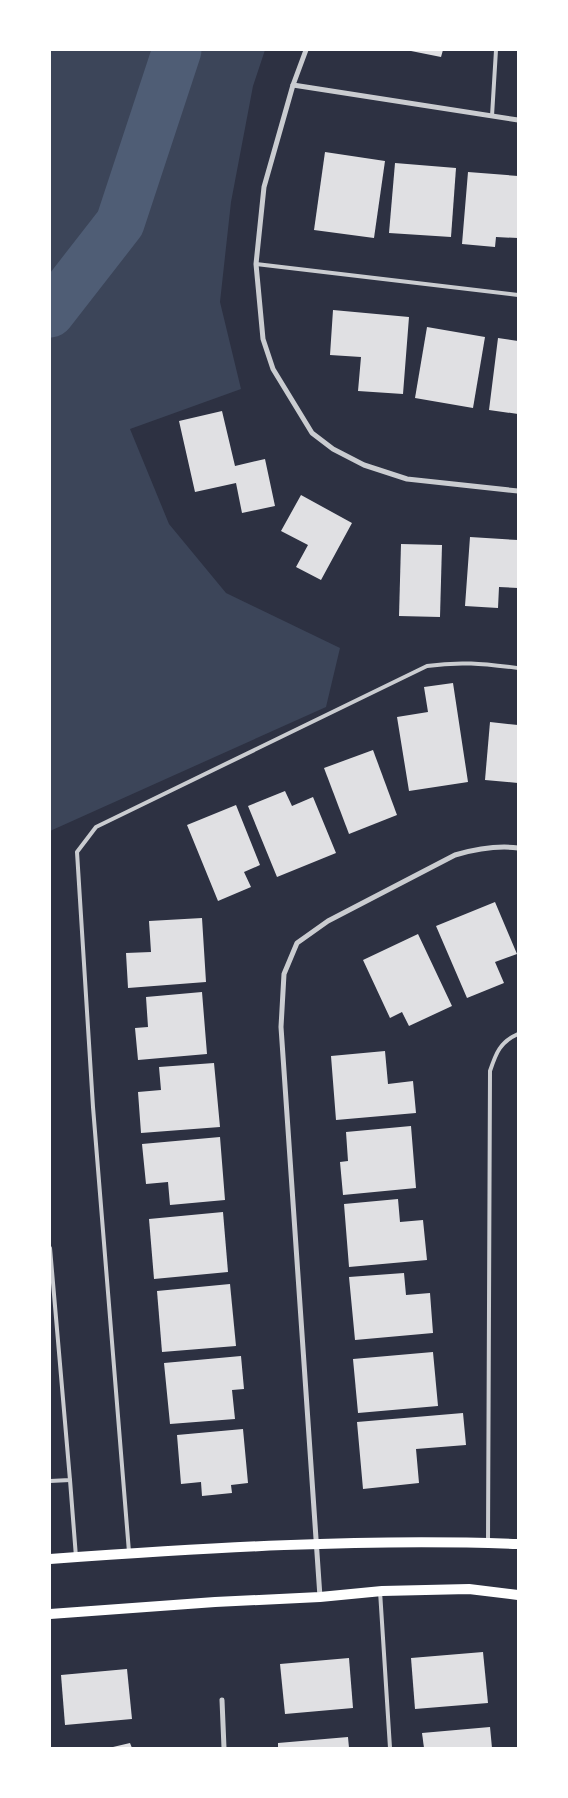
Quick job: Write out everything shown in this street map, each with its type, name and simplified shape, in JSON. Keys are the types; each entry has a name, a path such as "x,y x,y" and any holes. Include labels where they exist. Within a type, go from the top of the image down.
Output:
{"main road":[{"path":"50,1559 202,1548 315,1544 451,1541 518,1544"},
{"path":"50,1614 215,1602 320,1597 380,1591 469,1589 518,1595"}],"street":[{"path":"306,50 293,86 264,186 256,264 263,339 273,370 312,433 333,449 364,465 407,479 518,491"},
{"path":"293,86 518,120"},
{"path":"320,1597 281,1027 284,974 298,943 328,921 455,855 477,849 507,846 518,848"},
{"path":"222,1700 224,1748"}],"lane":[{"path":"492,116 496,50"},
{"path":"256,264 518,295"},
{"path":"129,1553 93,1107 77,852 96,827 427,666 453,662 518,668"},
{"path":"488,1543 490,1071 496,1054 507,1039 518,1034"},
{"path":"50,1248 76,1557"},
{"path":"50,1481 70,1480"},
{"path":"380,1591 390,1748"}],"shaded area":[{"path":"50,50 265,50 253,86 231,202 220,302 241,389 130,429 169,524 226,593 340,648 326,707 50,831"}],"building":[{"path":"406,50 443,50 441,57"},
{"path":"325,152 385,161 374,238 314,230"},
{"path":"395,163 456,168 451,237 389,233"},
{"path":"468,172 518,176 518,238 496,237 495,247 462,244"},
{"path":"333,310 409,317 403,394 358,391 361,357 330,355"},
{"path":"427,327 485,337 473,408 415,398"},
{"path":"498,338 518,341 518,414 489,410"},
{"path":"222,411 235,466 265,459 275,506 242,513 236,483 195,492 179,421"},
{"path":"301,495 352,523 321,580 296,567 308,545 281,531"},
{"path":"470,537 518,540 518,588 499,587 498,608 465,606"},
{"path":"401,544 442,545 440,617 399,616"},
{"path":"453,683 468,782 409,791 397,717 428,712 424,687"},
{"path":"490,722 518,725 518,783 485,780"},
{"path":"373,750 397,815 349,834 324,768"},
{"path":"285,791 292,806 313,797 336,853 277,877 248,806"},
{"path":"236,805 260,865 244,872 251,887 218,901 187,825"},
{"path":"495,902 517,954 495,962 504,983 467,998 436,926"},
{"path":"202,918 206,982 128,988 126,953 151,952 149,921"},
{"path":"418,934 452,1006 409,1026 402,1012 390,1018 363,960"},
{"path":"202,992 207,1054 138,1060 135,1028 148,1027 146,997"},
{"path":"385,1051 388,1084 413,1081 416,1113 336,1120 331,1056"},
{"path":"214,1063 220,1127 141,1133 138,1092 161,1090 159,1067"},
{"path":"411,1126 416,1188 343,1195 340,1162 348,1161 346,1132"},
{"path":"220,1137 225,1200 170,1205 168,1182 146,1184 142,1144"},
{"path":"398,1199 400,1222 423,1220 427,1260 349,1267 344,1204"},
{"path":"223,1212 228,1272 154,1279 149,1219"},
{"path":"404,1273 406,1295 430,1293 433,1333 355,1340 349,1277"},
{"path":"230,1284 236,1346 162,1352 157,1291"},
{"path":"433,1352 438,1406 358,1413 353,1359"},
{"path":"241,1356 244,1389 232,1390 235,1419 170,1424 164,1363"},
{"path":"463,1413 466,1445 416,1449 419,1483 363,1489 357,1422"},
{"path":"243,1429 248,1483 231,1485 232,1493 202,1496 201,1482 181,1484 177,1435"},
{"path":"483,1652 488,1703 415,1709 411,1658"},
{"path":"349,1658 353,1708 285,1714 280,1664"},
{"path":"127,1669 132,1719 65,1725 61,1675"},
{"path":"490,1727 492,1748 424,1748 422,1733"},
{"path":"348,1737 349,1748 278,1748 278,1743"},
{"path":"130,1743 132,1748 113,1747"}],"waterway":[{"path":"50,313 120,223 177,50"}]}
